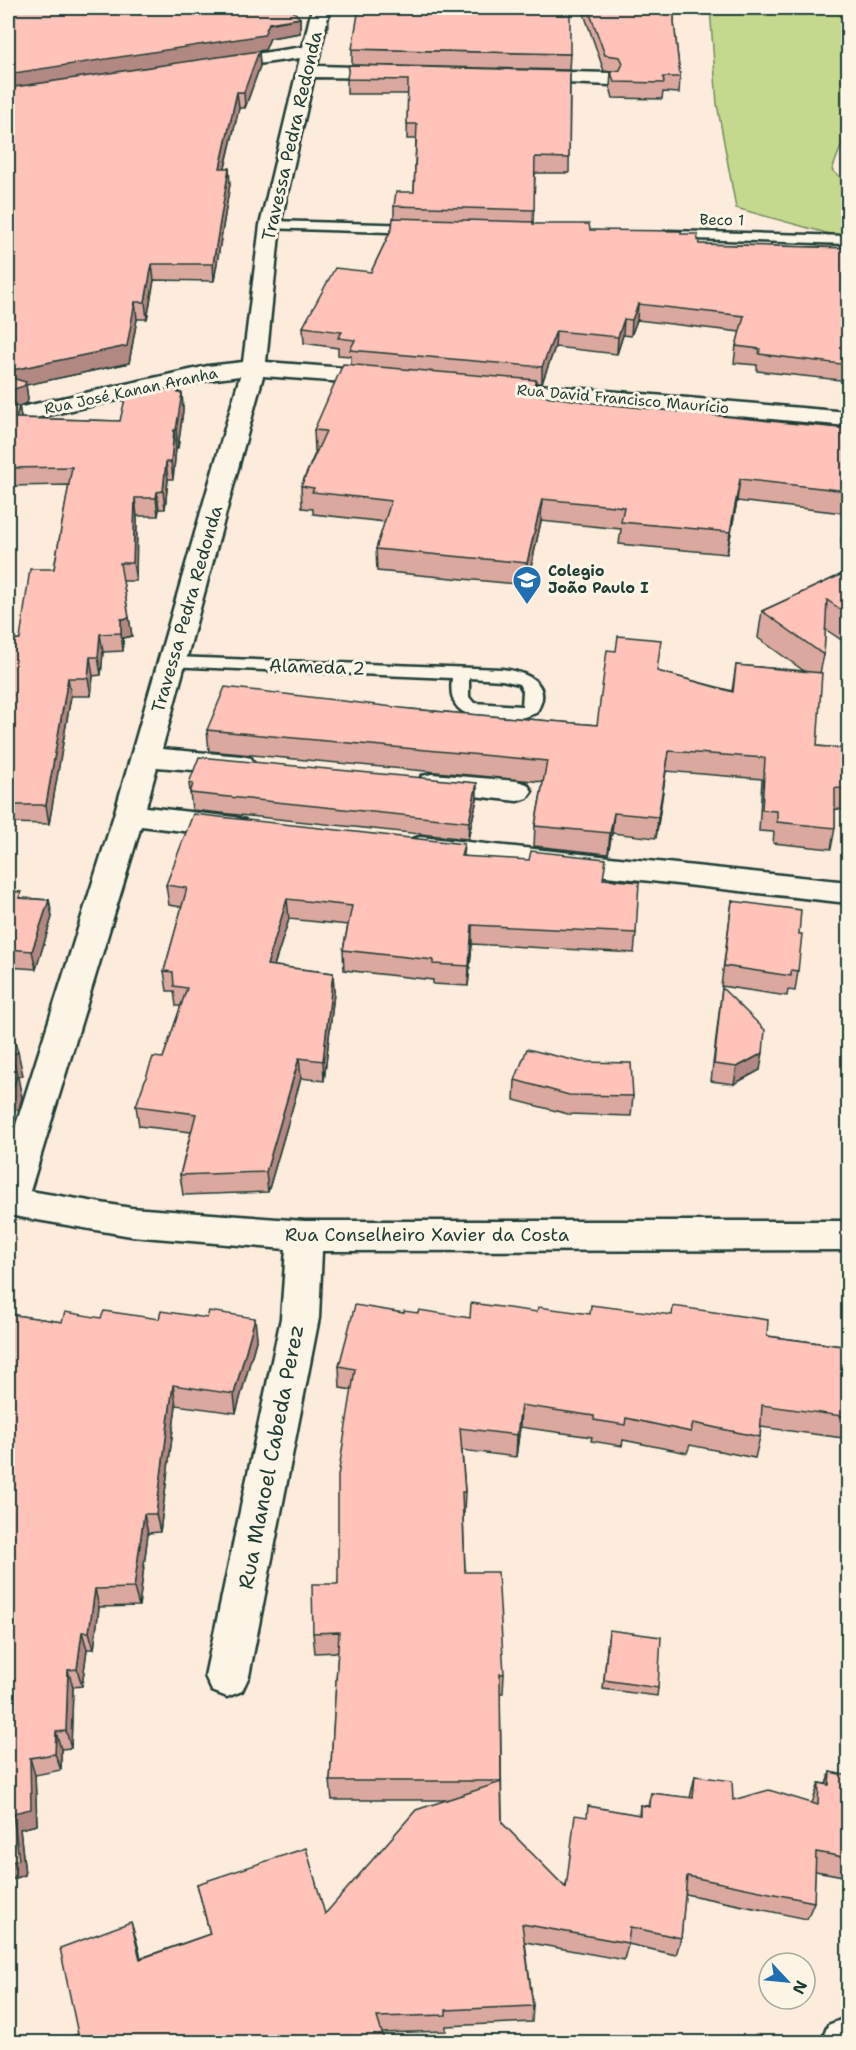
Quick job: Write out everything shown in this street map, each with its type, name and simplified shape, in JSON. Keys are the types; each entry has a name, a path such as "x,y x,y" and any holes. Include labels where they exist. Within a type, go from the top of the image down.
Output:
{"street":[{"name":"Travessa Pedra Redonda","path":"8,1201 129,815 254,368 270,225 321,8"},
{"path":"195,67 311,51"},
{"path":"308,71 411,74"},
{"path":"505,76 611,79"},
{"path":"254,368 407,380"},
{"name":"Rua José Kanan Aranha","path":"8,417 208,373 254,368"},
{"name":"Rua David Francisco Maurício","path":"466,385 849,420"},
{"path":"145,757 273,768"},
{"path":"401,780 517,791"},
{"path":"129,815 258,830"},
{"path":"388,844 849,893"},
{"name":"Rua Conselheiro Xavier da Costa","path":"8,1201 131,1222 305,1236 849,1236"},
{"name":"Rua Manoel Cabeda Perez","path":"227,1676 300,1318 305,1236"}],"lane":[{"path":"270,225 435,230"},
{"name":"Beco 1","path":"660,235 849,240"},
{"name":"Alameda 2","path":"173,662 461,673"}],"green space":[{"path":"710,8 848,8 848,128 832,170 848,184 848,239 736,208 717,104"}],"building":[{"path":"8,8 290,8 300,18 269,23 264,35 8,74"},
{"path":"359,8 570,8 570,54 352,49"},
{"path":"588,8 674,8 680,77 663,77 664,83 614,82 611,72 620,70 623,63 620,57 605,55"},
{"path":"259,51 244,92 237,92 220,168 229,168 213,264 152,264 145,302 135,302 127,346 8,371 8,88"},
{"path":"349,65 570,71 569,158 535,157 534,210 394,206 396,192 414,192 417,124 407,124 408,80 347,79"},
{"path":"393,218 589,224 590,230 681,231 681,234 697,234 699,244 849,248 849,365 759,354 760,349 736,346 744,316 638,304 632,320 624,319 618,337 556,331 542,367 350,350 355,340 338,338 342,332 303,327 335,268 371,272 392,228"},
{"path":"343,364 536,380 530,394 593,403 849,429 846,459 849,460 849,521 844,521 847,491 740,479 730,532 621,522 624,507 542,499 527,563 376,549 391,501 312,492 314,488 301,486 326,431 314,430"},
{"path":"8,377 26,382 24,386 8,391"},
{"path":"179,389 178,393 182,393 176,430 174,430 171,462 166,462 163,491 157,492 156,498 135,498 133,563 120,563 129,618 121,619 121,633 100,634 98,657 90,657 88,678 68,678 46,805 8,805 8,640 20,639 30,569 54,569 72,467 8,468 8,408 19,406 16,418 120,421 127,390"},
{"path":"849,571 849,615 827,600 824,655 762,611"},
{"path":"618,636 661,640 657,671 733,692 736,665 822,673 817,746 849,749 849,789 835,788 835,828 777,822 777,811 762,810 765,758 669,751 658,817 614,813 610,833 535,826 547,761 207,730 225,687 410,709 597,725 607,650 616,651"},
{"path":"199,757 477,783 469,822 190,793 193,784 189,783"},
{"path":"193,814 464,844 461,856 529,860 531,851 606,859 603,879 639,882 636,933 472,925 469,966 433,964 433,960 343,950 352,906 287,899 267,965 333,973 323,1061 299,1058 266,1172 180,1175 196,1114 136,1106 153,1057 163,1058 187,988 174,986 173,972 164,971 187,888 166,885"},
{"path":"8,891 21,892 19,898 49,900 32,951 8,949"},
{"path":"732,901 801,910 799,934 802,934 798,971 791,970 791,976 724,966"},
{"path":"722,988 765,1030 763,1053 737,1067 714,1064"},
{"path":"8,1021 18,1052 12,1054 17,1075 14,1086 8,1087"},
{"path":"527,1049 581,1062 631,1063 633,1096 569,1095 515,1080"},
{"path":"471,1303 537,1312 538,1307 590,1314 591,1305 672,1315 673,1306 768,1320 767,1336 849,1347 849,1417 762,1405 760,1437 693,1423 691,1432 626,1418 625,1425 594,1420 594,1416 521,1405 517,1435 460,1428 465,1492 462,1492 465,1572 498,1572 504,1674 500,1674 501,1781 330,1781 339,1632 313,1633 312,1584 338,1584 338,1476 355,1369 339,1366 355,1305 404,1313 404,1311 418,1313 419,1310 470,1318"},
{"path":"104,1311 159,1319 161,1311 207,1318 209,1311 255,1318 234,1394 173,1385 156,1514 144,1514 134,1588 95,1589 89,1632 82,1632 77,1669 68,1670 66,1731 56,1732 55,1754 30,1758 31,1809 13,1813 19,1860 8,1863 8,1314 62,1322 65,1312 101,1318"},
{"path":"609,1630 661,1637 658,1688 604,1680"},
{"path":"830,1772 849,1776 849,1858 816,1852 814,1902 687,1876 681,1938 630,1927 628,1943 522,1924 533,2006 446,2010 446,2015 377,2017 385,2043 51,2043 78,2034 60,1948 131,1922 140,1959 210,1934 197,1884 306,1848 325,1914 416,1810 501,1782 502,1823 566,1888 575,1815 587,1817 588,1806 640,1815 640,1805 650,1807 651,1793 693,1798 695,1776 732,1781 733,1800 769,1790 818,1805 819,1783 829,1785"}],"place":[{"name":"Colegio João Paulo I","path":"527,606"}]}
